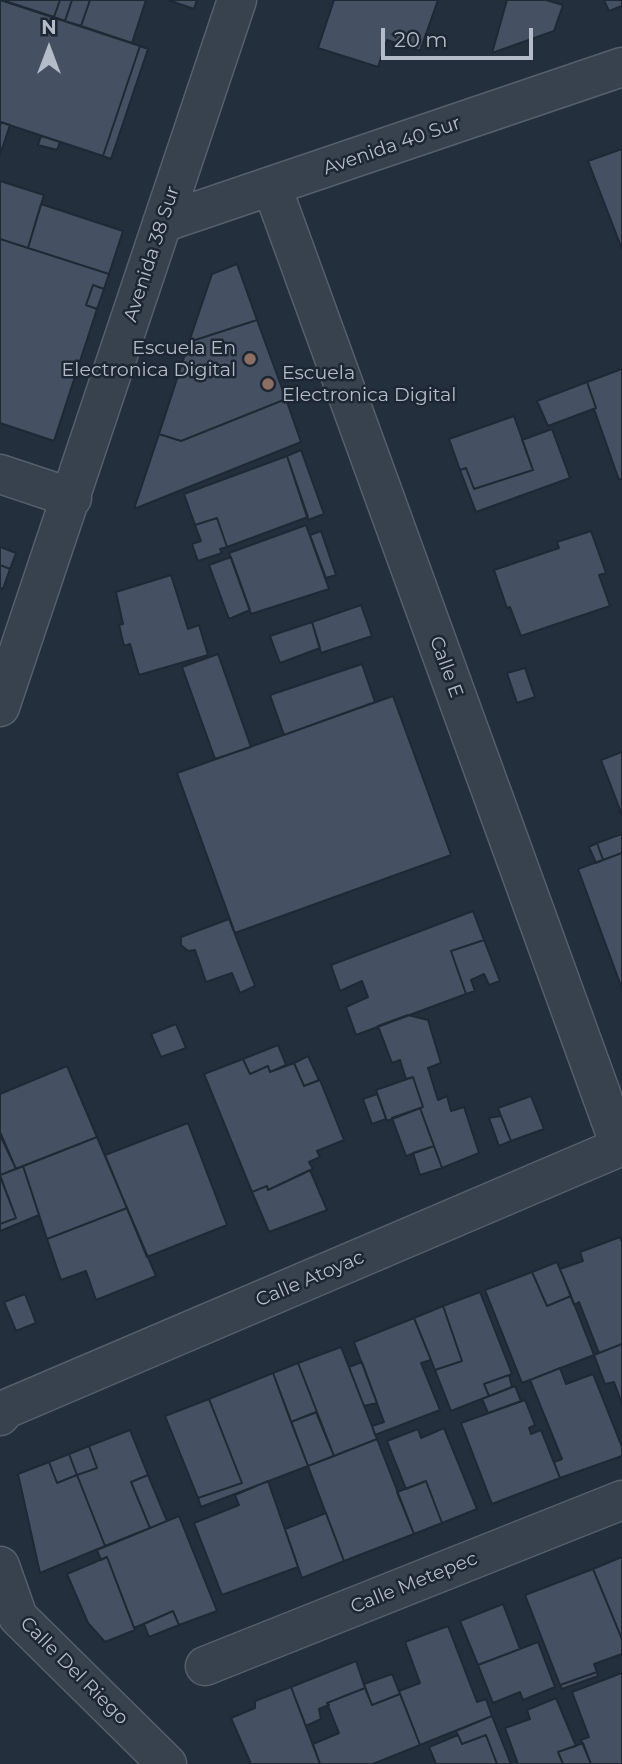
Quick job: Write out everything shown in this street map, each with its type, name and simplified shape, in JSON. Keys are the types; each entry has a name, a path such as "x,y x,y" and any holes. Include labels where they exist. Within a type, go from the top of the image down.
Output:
{"street":[{"name":"Avenida 38 Sur","path":"0,707 237,0"},
{"name":"Avenida 40 Sur","path":"162,223 622,67"},
{"name":"Calle E","path":"272,187 621,1146"},
{"path":"0,474 72,498"},
{"name":"Calle Atoyac","path":"0,1416 6,1409 621,1146"},
{"name":"Calle Metepec","path":"205,1666 622,1500"},
{"name":"Calle Del Riego","path":"0,1566 18,1617 167,1764"}],"building":[{"path":"0,0 140,46 103,156 0,122"},
{"path":"2,0 60,0 54,17"},
{"path":"60,0 72,0 65,21 54,17"},
{"path":"72,0 90,0 81,26 65,21"},
{"path":"90,0 146,0 132,43 81,26"},
{"path":"168,0 197,0 194,9"},
{"path":"334,0 438,0 420,51 387,40 378,67 318,48"},
{"path":"507,0 546,0 563,5 554,31 492,53"},
{"path":"604,0 622,0 622,6 609,11"},
{"path":"140,46 148,49 111,159 103,156"},
{"path":"1,122 10,125 0,155 0,126"},
{"path":"41,136 60,142 57,150 38,145"},
{"path":"622,149 622,249 588,161"},
{"path":"0,181 44,195 28,248 0,239"},
{"path":"41,204 123,231 109,274 28,248"},
{"path":"0,239 109,274 104,289 93,285 86,305 97,309 54,441 0,423"},
{"path":"237,264 257,320 189,342 212,274"},
{"path":"93,285 104,289 97,309 86,305"},
{"path":"257,320 286,399 181,441 159,434 189,342"},
{"path":"622,369 622,478 619,480 587,382"},
{"path":"587,382 596,408 548,426 537,401"},
{"path":"286,399 301,442 134,509 159,434 181,441"},
{"path":"514,416 533,470 474,489 466,468 460,470 449,439"},
{"path":"552,429 570,478 476,512 460,470 466,468 474,489 533,470 522,440"},
{"path":"301,450 324,514 308,520 287,456"},
{"path":"287,456 308,517 227,547 217,518 195,525 184,494"},
{"path":"217,518 227,547 220,549 222,553 198,561 192,544 201,541 195,525"},
{"path":"306,525 329,589 251,614 229,553"},
{"path":"321,531 336,575 326,578 310,535"},
{"path":"591,531 606,573 599,575 610,606 521,636 510,607 507,608 494,570 559,548 557,542"},
{"path":"0,547 16,553 10,569 0,565"},
{"path":"231,557 250,610 229,619 209,565"},
{"path":"0,565 10,569 3,589 0,588"},
{"path":"171,575 188,629 199,625 208,655 139,675 130,644 124,646 119,625 123,624 116,592"},
{"path":"361,605 372,636 321,653 312,622"},
{"path":"312,622 320,648 280,663 270,636"},
{"path":"218,654 251,747 215,759 182,667"},
{"path":"362,664 375,702 284,735 270,695"},
{"path":"525,668 535,697 517,703 507,673"},
{"path":"393,696 451,855 235,933 177,773"},
{"path":"622,752 622,815 601,760"},
{"path":"622,834 622,853 603,860 597,843"},
{"path":"597,843 603,860 596,863 589,847"},
{"path":"622,853 622,989 578,869"},
{"path":"473,911 484,940 451,951 466,994 356,1035 346,1007 368,997 362,981 340,991 331,965"},
{"path":"229,919 255,986 240,993 232,973 206,982 195,950 188,951 181,945 181,937"},
{"path":"484,940 500,981 489,985 484,974 471,980 475,991 466,994 451,951"},
{"path":"408,1015 428,1020 441,1063 428,1068 438,1100 447,1096 451,1111 464,1107 479,1153 442,1168 420,1108 423,1107 413,1077 406,1079 400,1060 392,1063 378,1026"},
{"path":"176,1024 186,1048 161,1057 151,1034"},
{"path":"278,1045 286,1065 270,1072 268,1066 250,1074 243,1059"},
{"path":"308,1056 319,1080 304,1086 294,1063"},
{"path":"243,1059 250,1074 268,1066 270,1072 294,1063 304,1086 320,1080 344,1140 317,1151 320,1157 309,1162 313,1169 268,1190 267,1186 252,1192 204,1074"},
{"path":"67,1066 97,1137 16,1169 0,1132 0,1094"},
{"path":"413,1077 423,1107 387,1121 376,1090"},
{"path":"377,1094 386,1119 372,1124 363,1099"},
{"path":"531,1096 544,1129 511,1141 498,1108"},
{"path":"420,1108 434,1146 406,1156 392,1118"},
{"path":"501,1116 511,1141 499,1146 489,1118"},
{"path":"188,1123 227,1225 147,1257 105,1155"},
{"path":"0,1135 16,1169 0,1175"},
{"path":"97,1137 127,1208 47,1239 23,1166"},
{"path":"434,1146 442,1168 420,1175 413,1153"},
{"path":"23,1166 39,1215 0,1231 0,1224 16,1218 0,1175"},
{"path":"310,1170 327,1210 269,1232 252,1192 267,1186 268,1190"},
{"path":"0,1176 16,1218 0,1224"},
{"path":"127,1208 156,1276 96,1300 86,1271 61,1280 47,1239"},
{"path":"620,1237 622,1344 599,1353 579,1302 574,1305 560,1269 583,1261 580,1252"},
{"path":"557,1262 571,1296 547,1306 532,1272"},
{"path":"532,1272 547,1306 571,1296 594,1355 522,1383 485,1290"},
{"path":"480,1292 512,1374 484,1384 489,1396 451,1411 435,1370 462,1361 443,1306"},
{"path":"25,1294 36,1323 16,1331 4,1302"},
{"path":"443,1306 462,1361 435,1370 414,1318"},
{"path":"414,1318 431,1360 421,1363 440,1410 375,1435 372,1426 384,1422 354,1342"},
{"path":"622,1344 622,1404 614,1382 605,1384 594,1355"},
{"path":"341,1347 377,1439 334,1456 298,1363"},
{"path":"362,1362 377,1403 364,1406 349,1367"},
{"path":"298,1363 317,1412 291,1422 273,1373"},
{"path":"560,1368 566,1384 593,1374 622,1447 622,1456 560,1478 554,1462 562,1459 530,1380"},
{"path":"273,1373 308,1466 201,1507 198,1498 242,1483 209,1399"},
{"path":"509,1375 512,1387 489,1396 484,1384"},
{"path":"515,1386 521,1401 488,1413 482,1399"},
{"path":"209,1399 242,1483 198,1498 165,1416"},
{"path":"525,1400 535,1425 529,1428 531,1434 541,1430 560,1478 492,1504 461,1423"},
{"path":"316,1412 334,1456 308,1466 291,1422"},
{"path":"444,1428 477,1509 442,1523 426,1481 406,1489 387,1441 418,1429 421,1438"},
{"path":"130,1430 148,1475 131,1482 150,1528 105,1546 77,1475 97,1468 89,1446"},
{"path":"377,1439 414,1534 344,1561 308,1466"},
{"path":"89,1446 97,1468 77,1475 69,1454"},
{"path":"69,1454 77,1475 57,1483 49,1462"},
{"path":"49,1462 57,1483 77,1475 105,1546 40,1573 18,1474"},
{"path":"148,1475 167,1521 150,1528 131,1482"},
{"path":"268,1481 298,1567 222,1595 194,1523 239,1505 235,1495"},
{"path":"426,1481 442,1523 414,1534 397,1492"},
{"path":"326,1513 344,1561 302,1578 285,1529"},
{"path":"179,1516 217,1611 179,1625 173,1611 134,1628 107,1557 101,1560 97,1550"},
{"path":"107,1557 135,1630 105,1642 88,1623 67,1574"},
{"path":"622,1557 622,1639 593,1569"},
{"path":"593,1569 622,1639 622,1654 594,1664 597,1672 560,1685 525,1595"},
{"path":"503,1604 520,1649 478,1665 460,1621"},
{"path":"173,1611 179,1625 149,1637 144,1624"},
{"path":"448,1626 477,1702 486,1699 492,1716 420,1745 399,1691 420,1683 405,1642"},
{"path":"538,1642 555,1687 523,1700 520,1692 493,1703 478,1665"},
{"path":"356,1661 365,1688 327,1703 329,1705 319,1709 321,1719 306,1726 291,1687"},
{"path":"597,1672 598,1676 562,1689 560,1685"},
{"path":"622,1673 622,1764 591,1764 581,1740 589,1737 572,1692"},
{"path":"392,1674 400,1694 372,1705 364,1684"},
{"path":"291,1687 320,1764 251,1764 231,1718 255,1708 255,1701"},
{"path":"365,1688 372,1705 400,1694 420,1745 373,1764 320,1764 313,1744 339,1733 327,1703"},
{"path":"556,1698 576,1746 558,1752 563,1764 518,1764 505,1728 530,1719 527,1710"},
{"path":"492,1716 511,1764 497,1764 486,1735 462,1744 456,1731"},
{"path":"458,1735 462,1744 486,1735 497,1764 436,1764 429,1747"},
{"path":"583,1743 591,1764 563,1764 558,1752"}],"place":[{"name":"Escuela En Electronica Digital","path":"250,359"},
{"name":"Escuela Electronica Digital","path":"268,384"}]}
